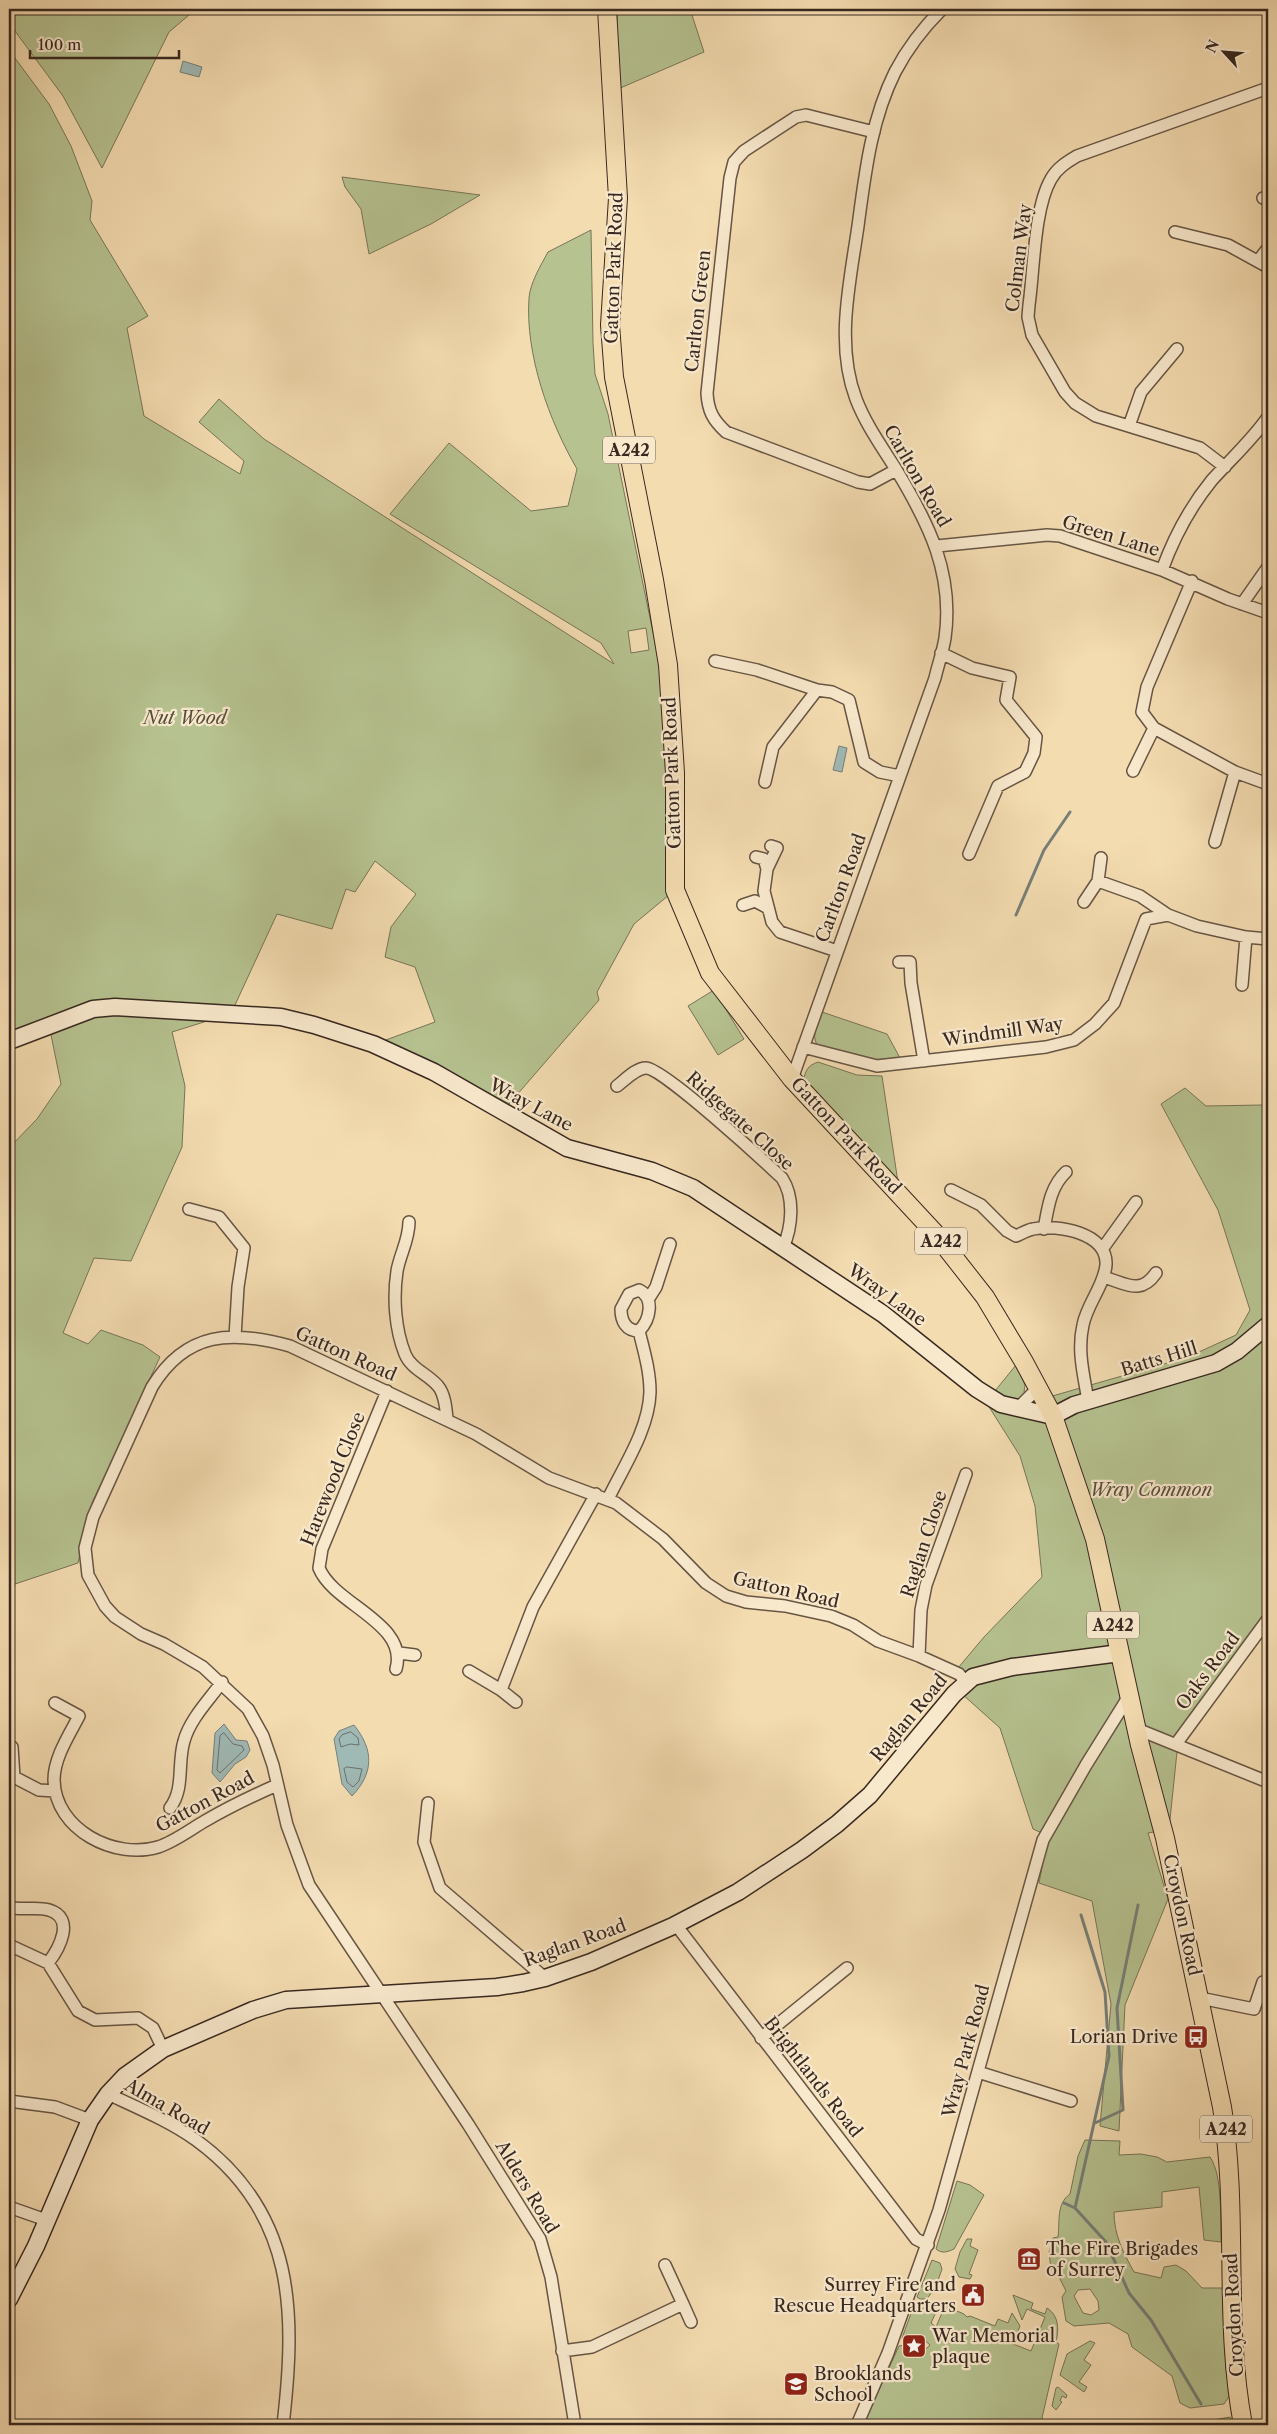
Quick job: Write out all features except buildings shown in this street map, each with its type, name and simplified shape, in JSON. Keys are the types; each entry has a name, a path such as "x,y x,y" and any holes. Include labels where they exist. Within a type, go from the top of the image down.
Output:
{"main road":[{"name":"Gatton Park Road","path":"607,9 618,198 610,325 613,370 654,580 668,666 675,773 675,890 710,973 792,1078 940,1239 985,1297 1053,1416"},
{"name":"Croydon Road","path":"1053,1416 1092,1525 1129,1696 1165,1838 1200,1998 1229,2148 1230,2249 1236,2374 1243,2425"}],"street":[{"name":"Carlton Road","path":"792,1078 935,678 945,639 947,605 941,561 936,546 918,506 875,438 856,399 851,385 846,347 847,309 854,254 874,132 894,74 925,28 942,9"},
{"name":"Colman Way","path":"1225,467 1200,448 1089,413 1075,404 1065,392 1032,335 1028,317 1029,305 1041,206 1046,189 1058,169 1077,156 1268,88"},
{"name":"Carlton Green","path":"874,132 806,115 796,117 744,150 734,162 730,178 707,393 708,406 714,420 726,432 858,482 870,484 896,470"},
{"path":"1175,232 1220,242 1258,260 1268,267"},
{"path":"1258,260 1268,248"},
{"path":"1129,426 1141,392 1177,349"},
{"path":"1162,570 1174,539 1184,520 1204,492 1268,417"},
{"name":"Green Lane","path":"936,546 1047,535 1060,536 1162,570 1268,613"},
{"path":"1242,604 1268,568"},
{"path":"1192,582 1147,687 1142,712 1154,728 1235,772 1268,784"},
{"path":"941,652 972,668 1013,672 1006,700 1036,737 1034,753 1025,772 998,786 969,854"},
{"path":"715,661 757,670 817,690 832,692 849,700 864,762 880,772 900,776"},
{"path":"765,782 774,747 817,690"},
{"path":"1133,771 1154,728"},
{"path":"1215,842 1235,772"},
{"path":"771,846 778,848 767,869 764,891 772,922 780,932 837,951"},
{"path":"756,858 764,859 767,869"},
{"path":"1084,902 1098,882 1102,858"},
{"path":"1098,882 1140,896 1168,915 1197,926 1246,937 1268,939"},
{"path":"1140,896 1146,919 1168,915"},
{"path":"743,905 756,901 768,908"},
{"name":"Windmill Way","path":"803,1047 877,1066 1046,1047 1074,1040 1095,1024 1114,1003 1146,919"},
{"path":"1242,985 1246,937"},
{"path":"910,961 911,983 924,1061"},
{"name":"Wray Lane","path":"9,1041 93,1009 115,1007 281,1017 300,1021 372,1044 424,1067 567,1148 652,1171 693,1188 883,1314 977,1390 1012,1408 1053,1416"},
{"name":"Ridgegate Close","path":"617,1086 639,1070 647,1068 655,1071 688,1096 782,1178 788,1191 791,1220 783,1248"},
{"path":"1044,1229 1049,1199 1061,1177 1066,1172"},
{"path":"950,1190 981,1205 1007,1232 1016,1236 1034,1229 1070,1231 1095,1240 1103,1248 1106,1264 1103,1277 1083,1325 1082,1361 1088,1401"},
{"path":"1103,1248 1136,1202"},
{"path":"189,1209 219,1217 244,1248 238,1287 235,1337"},
{"path":"409,1222 408,1238 398,1270 395,1315 405,1354 410,1363 439,1386 447,1419"},
{"path":"608,1499 644,1424 648,1410 650,1391 647,1365 639,1331 645,1322 649,1298 656,1287 670,1244"},
{"path":"1103,1277 1139,1288 1149,1284 1156,1273"},
{"path":"639,1331 633,1331 624,1324 621,1316 622,1303 639,1290 649,1298"},
{"name":"Batts Hill","path":"1053,1416 1074,1405 1216,1363 1238,1351 1268,1325"},
{"name":"Gatton Road","path":"380,1994 309,1885 295,1853 273,1764 263,1736 248,1708 222,1682 185,1655 141,1634 115,1617 105,1606 91,1582 85,1565 85,1548 92,1517 142,1406 162,1370 180,1353 197,1343 212,1338 235,1337 271,1341 290,1346 447,1419 476,1434 549,1478 608,1499 627,1510 663,1539 706,1583 726,1596 746,1602 785,1606 823,1613 853,1625 878,1641 919,1656 959,1674 966,1682"},
{"path":"1012,1408 1021,1405 1038,1388"},
{"name":"Harewood Close","path":"387,1391 322,1549 319,1568 329,1583 391,1636 399,1653"},
{"name":"Raglan Close","path":"919,1656 921,1610 926,1585 966,1474"},
{"path":"501,1690 533,1607 596,1494"},
{"name":"Oaks Road","path":"1176,1744 1268,1619"},
{"path":"396,1669 399,1653 415,1655"},
{"name":"Raglan Road","path":"9,2299 90,2120 108,2094 130,2072 163,2049 273,2003 497,1987 545,1978 614,1952 676,1925 738,1892 769,1873 856,1809 966,1682 981,1674 1012,1667 1120,1654"},
{"path":"469,1671 501,1690 516,1702"},
{"path":"170,1808 179,1792 181,1753 184,1740 189,1728 222,1682"},
{"name":"Wray Park Road","path":"857,2425 888,2353 928,2245 1043,1840 1086,1765 1129,1696"},
{"name":"Gatton Road","path":"55,1703 78,1716 58,1758 54,1778 56,1791 68,1817 81,1831 114,1848 128,1850 161,1846 240,1800 277,1785"},
{"path":"1137,1729 1268,1782"},
{"path":"12,1747 14,1777 39,1790 56,1791"},
{"path":"428,1803 424,1842 440,1888 545,1978"},
{"path":"9,1907 26,1910 49,1910 61,1918 64,1925 61,1942 48,1963"},
{"name":"Brightlands Road","path":"676,1925 916,2239 928,2245"},
{"path":"9,1945 48,1963 78,2011 95,2020 138,2018 153,2028 163,2049"},
{"path":"761,2038 847,1968"},
{"path":"1200,1998 1254,2009 1263,1982"},
{"name":"Alders Road","path":"380,1994 474,2132 540,2239 550,2277 575,2425"},
{"path":"978,2072 1071,2101"},
{"name":"Alma Road","path":"108,2094 174,2126 196,2140 235,2174 270,2226 286,2278 291,2330 288,2384 283,2425"},
{"path":"9,2101 55,2107 90,2120"},
{"path":"9,2207 46,2220"},
{"path":"665,2265 691,2322"},
{"path":"562,2351 592,2348 682,2304"}],"green space":[{"path":"9,9 196,9 169,32 102,168 63,96 9,23"},
{"path":"618,9 690,9 704,52 611,92"},
{"name":"Nut Wood","path":"9,50 49,104 71,146 92,201 90,220 148,316 127,328 144,416 240,474 244,461 199,422 219,399 264,439 614,664 601,643 390,514 449,443 531,511 568,506 577,469 557,430 541,386 531,342 529,298 534,280 548,252 591,230 595,374 608,414 663,681 675,890 634,924 597,992 599,1000 509,1104 422,1058 383,1041 435,1022 415,967 385,957 391,927 416,894 375,861 355,892 346,889 332,929 277,914 235,1005 220,1017 172,1032 185,1086 182,1147 131,1261 94,1258 63,1333 88,1344 101,1330 143,1345 160,1357 92,1503 78,1563 9,1586 9,1148 37,1119 61,1084 50,1030 9,1047","holes":["646,628 649,650 631,653 628,631"]},
{"path":"342,177 480,195 431,224 369,254 361,209 345,187"},
{"path":"714,990 744,1039 718,1055 688,1006"},
{"path":"822,1012 887,1034 900,1058 867,1060 817,1045 815,1033"},
{"path":"818,1062 857,1075 882,1076 899,1189 803,1081 811,1065"},
{"name":"Wray Common","path":"1185,1088 1206,1106 1262,1105 1268,1127 1268,1626 1193,1710 1177,1752 1169,1829 1148,1833 1168,1899 1125,2005 1119,2131 1100,2126 1111,2004 1092,1901 1039,1883 1045,1851 1042,1833 1033,1829 1000,1728 962,1694 970,1673 958,1668 984,1637 1042,1577 1035,1506 1020,1456 986,1402 1016,1365 1025,1385 1024,1392 1035,1401 1188,1357 1236,1335 1250,1310 1218,1210 1161,1104"},
{"path":"1085,2140 1120,2141 1119,2155 1141,2154 1157,2157 1167,2162 1210,2157 1219,2186 1221,2242 1204,2240 1199,2187 1162,2192 1162,2207 1114,2212 1114,2220 1120,2243 1134,2272 1161,2278 1164,2267 1176,2265 1186,2271 1202,2288 1222,2288 1226,2370 1230,2395 1224,2404 1190,2408 1180,2403 1172,2376 1132,2347 1128,2334 1109,2323 1074,2326 1066,2321 1062,2297 1066,2291 1056,2271 1051,2269 1049,2252 1053,2238 1058,2237 1062,2203 1070,2194 1078,2156","holes":["1090,2289 1098,2301 1099,2310 1091,2315 1083,2313 1074,2296 1078,2290"]},
{"path":"957,2181 970,2185 984,2195 954,2249 940,2252 936,2249"},
{"path":"967,2239 972,2239 970,2246 978,2250 969,2274 972,2275 970,2279 959,2277 955,2269 960,2252"},
{"path":"932,2260 940,2263 942,2269 936,2286 927,2299 920,2299 917,2297"},
{"path":"1013,2295 1033,2303 1031,2309 1045,2314 1047,2308 1054,2315 1057,2323 1056,2342 1059,2344 1042,2418 1045,2425 863,2425 899,2346 904,2345 911,2355 916,2358 930,2345 921,2337 914,2335 906,2343 902,2338 913,2308 931,2308 936,2312 931,2323 936,2327 945,2306 967,2317 970,2316 995,2326 998,2319 1008,2323 1012,2313 1020,2326 1013,2344 1031,2351 1045,2317 1027,2309 1022,2320"},
{"path":"1090,2341 1095,2343 1084,2360 1091,2365 1079,2382 1087,2387 1084,2392 1060,2375 1067,2354"},
{"path":"1058,2387 1067,2395 1066,2398 1062,2396 1060,2401 1062,2402 1056,2410 1052,2406 1056,2388"},
{"path":"1230,2417 1234,2425 1191,2424"}],"water":[{"path":"183,61 202,67 199,77 180,72"},
{"path":"839,746 847,748 842,772 833,770"},
{"path":"224,1724 236,1740 247,1741 250,1750 246,1757 235,1764 220,1782 212,1773 215,1733"},
{"path":"354,1725 365,1743 369,1761 364,1779 352,1796 342,1784 334,1739 339,1731"}],"waterway":[{"path":"1016,915 1044,850 1070,812"},
{"path":"1095,2123 1123,2110 1117,2008 1138,1905"},
{"path":"1075,2208 1109,2056 1105,1992 1081,1915"},
{"path":"1064,2203 1075,2208 1106,2242 1129,2293 1151,2320 1201,2404"}],"place":[{"name":"Lorian Drive","path":"1196,2037"},
{"name":"The Fire Brigades of Surrey","path":"1029,2259"},
{"name":"Surrey Fire and Rescue Headquarters","path":"973,2295"},
{"name":"War Memorial plaque","path":"914,2346"},
{"name":"Brooklands School","path":"796,2384"}]}
